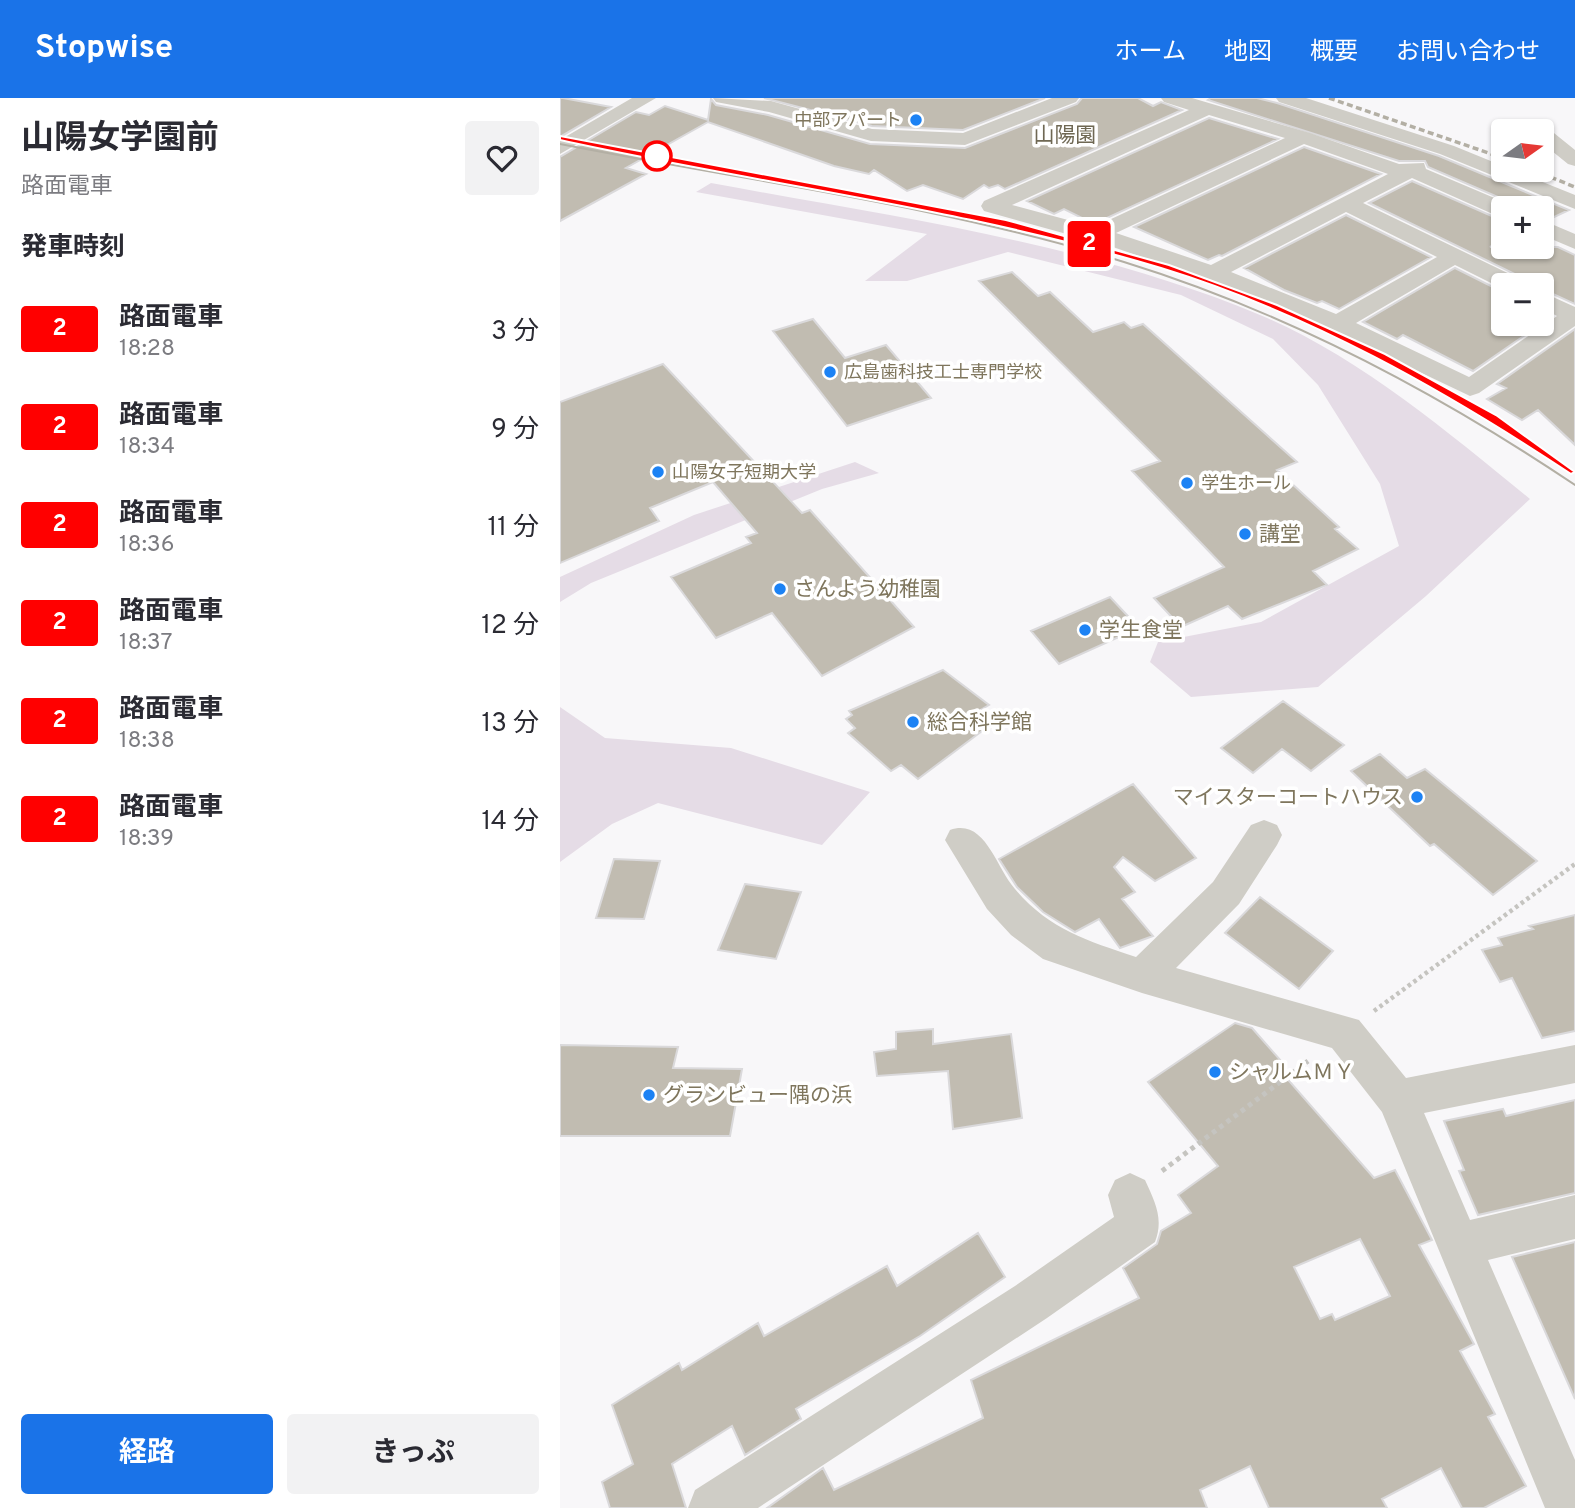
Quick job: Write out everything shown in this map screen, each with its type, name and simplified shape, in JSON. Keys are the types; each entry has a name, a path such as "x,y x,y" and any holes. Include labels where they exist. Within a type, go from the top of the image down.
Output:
{"street":[{"path":"560,148 646,98"},
{"path":"723,98 771,107 872,135 955,139 965,139 1069,98"},
{"path":"1171,98 1303,137 1397,170 1411,170 1491,205"},
{"path":"1286,98 1447,150 1575,203"},
{"path":"560,128 611,99"},
{"path":"1207,109 992,206 1099,233 1214,272 1340,322 1470,388 1574,315 1554,305"},
{"path":"1099,233 1303,137"},
{"path":"1554,137 1575,160"},
{"path":"1214,272 1447,150"},
{"path":"1347,204 1491,274"},
{"path":"1554,232 1575,242"},
{"path":"1340,322 1455,256"},
{"path":"1142,976 1226,893 1264,835"},
{"path":"963,840 1000,898 1024,924 1057,947 1142,976 1345,1033 1397,1100 1569,1506"},
{"path":"1397,1100 1575,1064"},
{"path":"713,1508 1031,1302 1139,1226 1130,1195"},
{"path":"1458,1245 1575,1216"}],"path":[{"path":"1130,1195 1575,864"}],"shaded area":[{"path":"711,183 920,221 1059,251 1195,290 1260,315 1296,332 1367,374 1435,423 1530,499 1426,596 1318,687 1191,697 1150,662 1158,642 1261,622 1399,546 1380,484 1318,385 1273,339 1181,295 1008,252 907,281 865,281 927,234 696,192"},
{"path":"855,462 879,473 822,489 591,583 560,602 560,577 694,515"},
{"path":"560,707 605,738 731,748 870,792 822,845 658,803 612,824 560,862"}],"building":[{"path":"560,98 563,98 611,107 560,137"},
{"path":"764,98 1045,98 963,130 872,126"},
{"path":"1082,98 1138,98 1153,106 1161,102 1182,110 1005,189 998,185 989,188 984,185 963,199 923,185 907,191 874,170 869,174 834,166 708,122 626,168 646,174 560,221 560,157 636,112 649,115 665,106 708,120 711,99 716,105 768,115 870,144 965,148 1077,104"},
{"path":"1257,98 1277,103 1439,156 1491,178 1491,182 1502,182 1535,196 1496,196 1428,167 1425,161 1399,161 1208,100"},
{"path":"1209,118 1278,139 1094,224 1064,209 1054,214 1027,201"},
{"path":"1304,147 1381,174 1222,256 1208,260 1134,227"},
{"path":"1412,181 1491,216 1491,259 1554,259 1554,247 1575,255 1575,304 1554,294 1554,273 1513,273 1369,203"},
{"path":"1554,204 1569,210 1554,217"},
{"path":"1346,215 1431,257 1339,309 1284,290 1244,268"},
{"path":"1455,268 1491,286 1491,336 1524,336 1473,371 1403,335 1397,339 1363,322"},
{"path":"1012,272 1038,296 1050,292 1093,332 1124,322 1131,328 1143,324 1297,462 1277,470 1339,527 1335,529 1358,549 1313,571 1327,585 1242,619 1228,606 1181,627 1154,598 1224,567 1132,471 1160,461 979,281"},
{"name":"広島歯科技工士専門学校","path":"813,319 845,358 886,345 931,398 847,426 773,331"},
{"path":"1575,329 1575,445 1538,410 1522,420 1487,399 1506,388 1497,384"},
{"path":"663,364 802,513 810,510 914,627 822,676 772,613 716,638 671,577 751,543 746,537 757,533 713,482 650,508 659,521 560,563 560,402"},
{"name":"学生食堂","path":"1110,597 1139,628 1059,664 1031,631"},
{"name":"総合科学館","path":"943,670 989,705 970,716 986,728 918,779 901,765 891,771 848,733 855,728 846,719 852,715 849,711"},
{"path":"1283,701 1344,745 1311,771 1282,749 1253,773 1221,748"},
{"path":"1380,754 1407,778 1425,769 1537,861 1493,895 1434,844 1430,846 1351,771"},
{"path":"1133,784 1196,858 1155,881 1123,857 1114,867 1135,892 1122,899 1153,936 1120,948 1099,919 1075,932 1043,912 1017,887 999,859"},
{"path":"614,859 660,861 644,919 596,918"},
{"path":"745,884 801,892 776,959 718,950"},
{"path":"1260,897 1333,951 1299,989 1225,933"},
{"path":"1575,915 1575,1031 1542,1038 1512,978 1500,982 1482,950 1502,945 1498,938 1533,929 1529,926"},
{"path":"1235,1023 1252,1028 1282,1062 1276,1066 1374,1178 1395,1170 1432,1240 1419,1245 1474,1344 1460,1351 1495,1414 1488,1417 1526,1486 1484,1508 1462,1508 1441,1468 1382,1499 1387,1508 1269,1508 1250,1466 1200,1490 1207,1508 767,1508 823,1468 834,1490 983,1418 971,1380 1139,1298 1123,1268 1157,1244 1161,1231 1191,1213 1178,1195 1218,1166 1148,1082","holes":["1360,1239 1390,1296 1335,1320 1332,1314 1320,1319 1294,1267"]},
{"path":"933,1029 933,1044 1011,1034 1022,1118 953,1129 948,1071 877,1076 874,1052 896,1049 896,1032"},
{"name":"グランビュー隅の浜","path":"560,1045 678,1047 673,1068 742,1069 730,1136 560,1136"},
{"path":"1575,1100 1575,1193 1478,1215 1459,1171 1464,1170 1444,1121 1503,1109 1506,1116"},
{"path":"978,1233 1005,1277 920,1336 796,1409 801,1419 745,1455 732,1426 672,1464 686,1508 610,1508 602,1482 633,1464 612,1405 679,1363 682,1370 758,1323 764,1336 887,1266 897,1286"},
{"path":"1575,1242 1575,1399 1512,1257"}],"tram line":[{"name":"2","path":"560,138 1006,223 1166,267 1273,307 1382,356 1492,418 1575,472"},
{"path":"560,144 914,209 1055,242 1184,282 1243,305 1358,357 1468,418 1575,485"}],"railway":[{"path":"1329,98 1491,154"},
{"path":"1554,178 1575,187"}],"place":[{"name":"中部アパート","path":"916,120"},
{"name":"広島歯科技工士専門学校","path":"830,372"},
{"name":"山陽女子短期大学","path":"658,472"},
{"name":"学生ホール","path":"1187,483"},
{"name":"講堂","path":"1245,534"},
{"name":"さんよう幼稚園","path":"780,589"},
{"name":"学生食堂","path":"1085,630"},
{"name":"総合科学館","path":"913,722"},
{"name":"マイスターコートハウス","path":"1417,797"},
{"name":"シャルムＭＹ","path":"1215,1072"},
{"name":"グランビュー隅の浜","path":"649,1095"}],"district":[{"name":"山陽園","path":"1065,135"}]}
